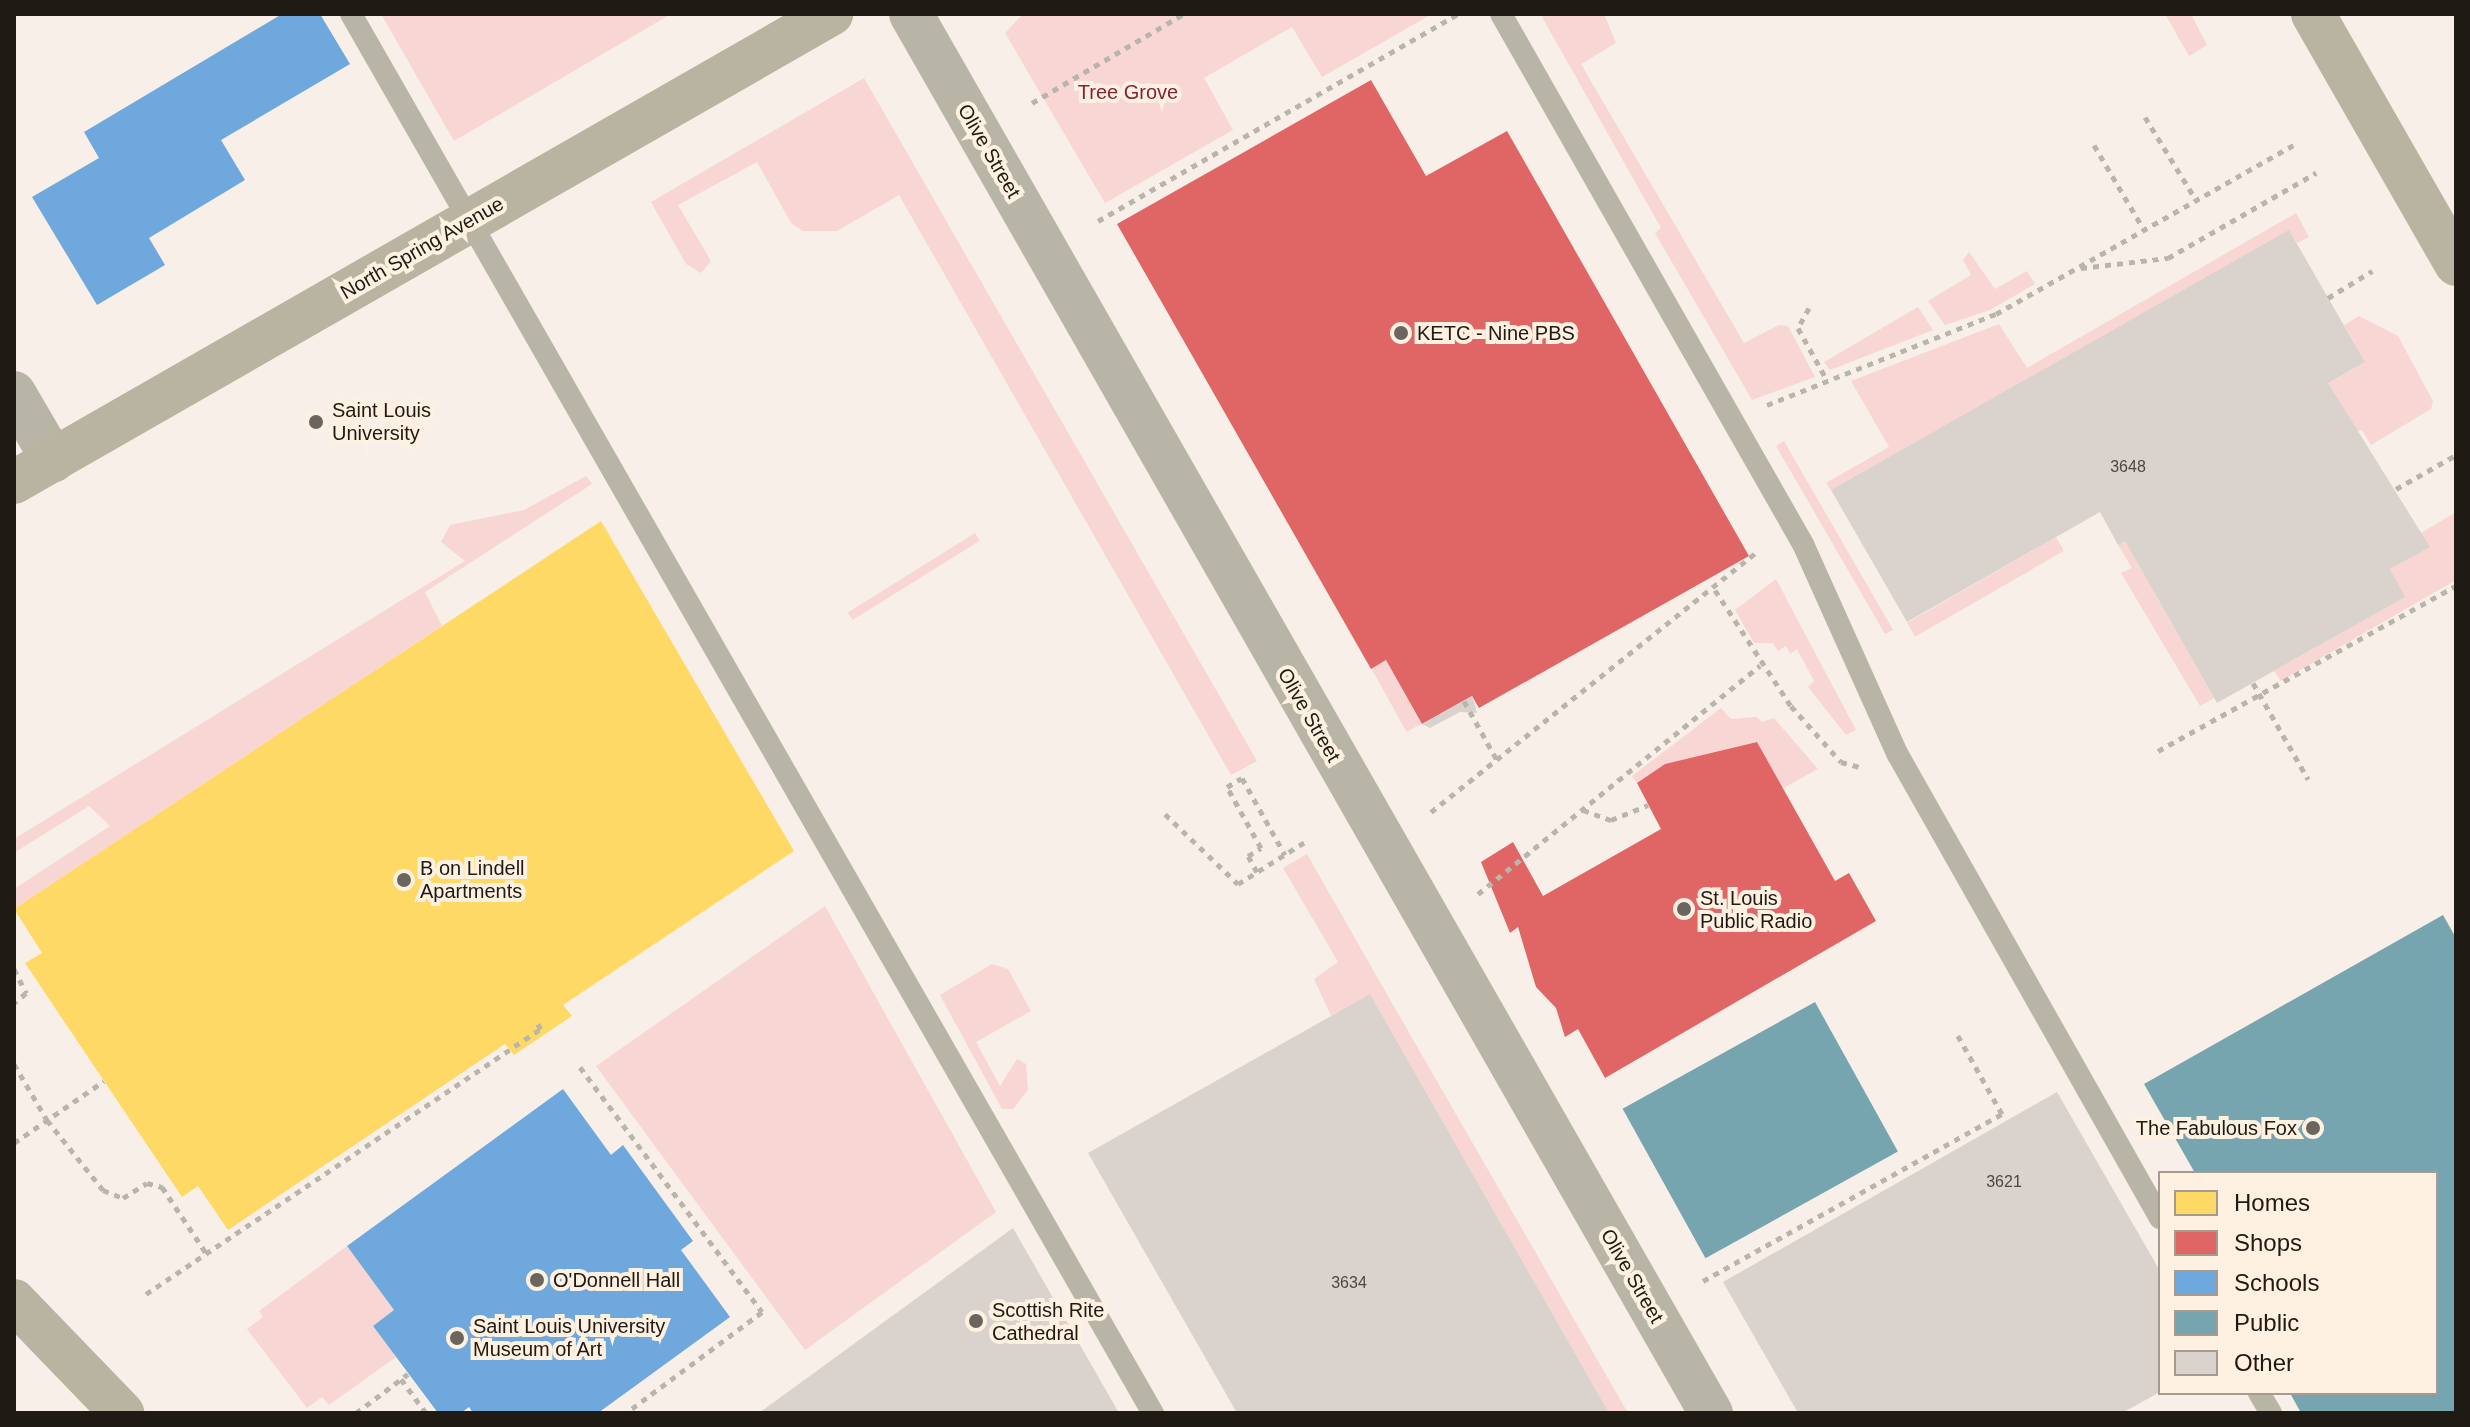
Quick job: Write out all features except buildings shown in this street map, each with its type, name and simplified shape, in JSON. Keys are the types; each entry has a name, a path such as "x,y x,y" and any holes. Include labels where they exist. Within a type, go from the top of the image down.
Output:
{"street":[{"name":"North Spring Avenue","path":"14,482 831,14"},
{"name":"Olive Street","path":"911,14 1711,1413"},
{"path":"2313,14 2456,264"},
{"path":"14,393 53,460"},
{"path":"14,1301 122,1413"}],"lane":[{"path":"351,14 1153,1413"},
{"path":"1501,14 1803,544 1898,755 2158,1214"},
{"path":"2260,1395 2271,1413"}],"path":[{"path":"1032,103 1184,14"},
{"path":"1098,221 1458,14"},
{"path":"2145,117 2196,200"},
{"path":"1756,410 1996,314 2299,142"},
{"path":"2094,145 2144,230"},
{"path":"2077,268 2168,258 2316,173"},
{"path":"2328,298 2372,271"},
{"path":"1809,308 1798,328 1827,381"},
{"path":"2396,489 2456,455"},
{"path":"1431,812 1759,556"},
{"path":"2158,751 2274,682 2277,689 2456,586"},
{"path":"1715,590 1760,666 1829,751"},
{"path":"1478,894 1760,666"},
{"path":"2253,683 2308,779"},
{"path":"1464,701 1497,760"},
{"path":"1257,872 1248,856 1261,848 1227,787 1242,778 1285,855"},
{"path":"1583,810 1611,820 1648,805"},
{"path":"1165,814 1238,884 1308,840"},
{"path":"14,969 26,993 14,1003"},
{"path":"146,1294 541,1029 537,1023"},
{"path":"1703,1281 2002,1114 1957,1034"},
{"path":"14,1064 47,1120 103,1190 114,1197 123,1198 147,1183 162,1187 206,1253"},
{"path":"580,1067 762,1312 626,1413"},
{"path":"14,1143 104,1081"},
{"path":"356,1413 408,1374"},
{"path":"401,1379 426,1413"}],"green space":[{"path":"381,14 671,14 454,141"},
{"name":"Tree Grove","path":"1023,14 1432,14 1322,77 1292,27 1204,78 1233,130 1105,203 1005,33"},
{"path":"1547,14 1604,14 1616,43 1581,64 1744,343 1779,325 1788,326 1815,377 1752,400 1655,233 1661,228 1542,17"},
{"path":"2165,14 2191,14 2207,45 2189,56"},
{"path":"864,78 1257,761 1231,775 899,195 837,231 803,231 791,223 757,162 678,205 711,261 701,273 686,264 651,202"},
{"path":"2296,213 2309,237 2297,243 2289,231 1831,490 1826,483 1889,447 1851,381 1999,324 2027,368"},
{"path":"1969,252 1995,289 2027,271 2035,284 1990,310 1945,325 1928,301 1971,275 1963,260"},
{"path":"1918,307 1933,330 1830,370 1824,362"},
{"path":"2359,316 2398,336 2433,401 2431,409 2371,445 2362,430 2357,432 2328,383 2365,362 2344,325"},
{"path":"1784,441 1893,630 1885,634 1776,446"},
{"path":"586,476 592,484 425,592 442,626 14,909 14,889 110,826 89,806 14,853 14,839 465,561 441,542 450,525 524,510"},
{"path":"2456,512 2456,580 2281,681 2274,671 2404,597 2390,569 2429,547 2421,533"},
{"path":"975,533 980,541 853,620 848,612"},
{"path":"2056,537 2064,551 1915,637 1907,623"},
{"path":"2125,541 2214,698 2200,706 2121,573 2132,568 2118,545"},
{"path":"1776,579 1856,730 1846,735 1808,687 1814,681 1797,649 1790,654 1786,646 1778,651 1773,643 1754,643 1735,610"},
{"path":"1386,660 1421,724 1407,732 1371,668"},
{"path":"1721,708 1731,719 1757,717 1762,722 1774,718 1818,769 1782,789 1757,742 1665,764 1637,783 1632,776"},
{"path":"1307,854 1628,1413 1609,1413 1370,994 1331,1016 1314,979 1338,962 1283,868"},
{"path":"825,906 996,1212 805,1350 596,1066"},
{"path":"992,964 1008,969 1031,1011 976,1042 1000,1086 1017,1059 1026,1064 1028,1090 1013,1109 1002,1109 940,995"},
{"path":"347,1246 394,1310 373,1326 396,1357 329,1405 322,1397 307,1408 247,1329 263,1317 259,1311"}],"place":[{"name":"KETC - Nine PBS","path":"1401,333"},
{"name":"Saint Louis University","path":"316,422"},
{"name":"B on Lindell Apartments","path":"404,880"},
{"name":"St. Louis Public Radio","path":"1684,909"},
{"name":"The Fabulous Fox","path":"2313,1128"},
{"name":"O'Donnell Hall","path":"537,1280"},
{"name":"Scottish Rite Cathedral","path":"976,1321"},
{"name":"Saint Louis University Museum of Art","path":"457,1338"}]}
